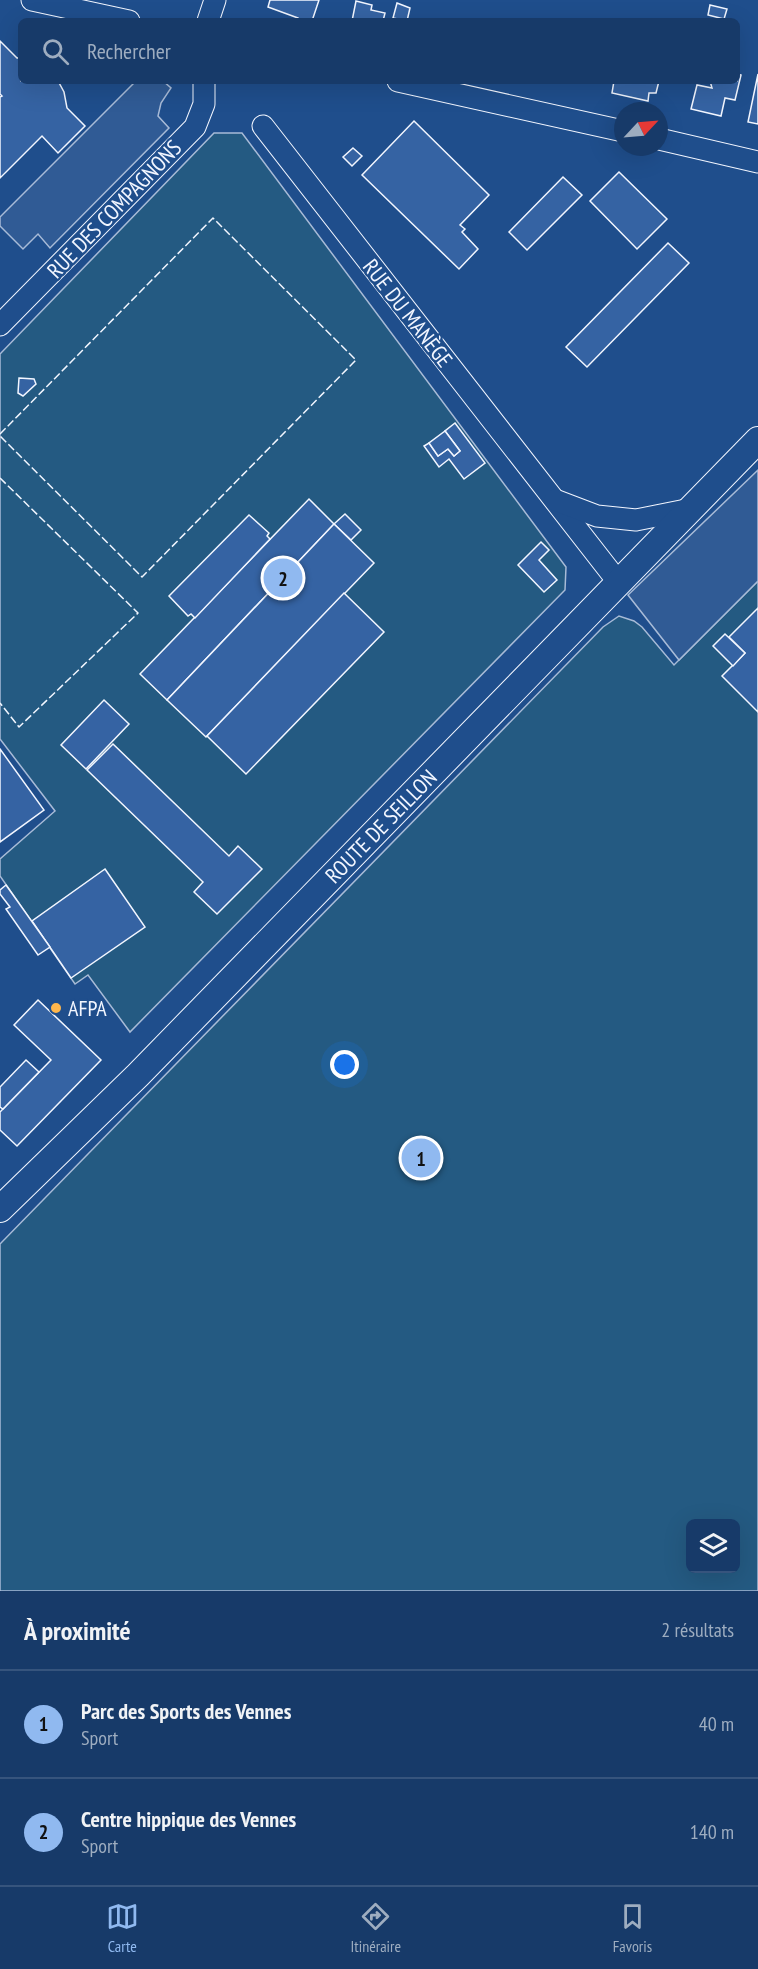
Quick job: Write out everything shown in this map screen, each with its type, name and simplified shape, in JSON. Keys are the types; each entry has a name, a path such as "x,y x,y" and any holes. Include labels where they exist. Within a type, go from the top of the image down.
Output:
{"street":[{"path":"32,0 116,18"},
{"path":"207,18 215,0"},
{"name":"RUE DES COMPAGNONS","path":"0,325 195,127 204,104 204,84"},
{"path":"412,84 614,129"},
{"name":"RUE DU MANÈGE","path":"263,126 619,583"},
{"path":"668,141 758,162"},
{"name":"ROUTE DE SEILLON","path":"0,1209 138,1075 758,440"},
{"path":"554,500 597,516 636,520 691,509"}],"shaded area":[{"path":"133,84 166,84 171,88 161,103 158,116 169,128 50,248 38,234 23,249 0,226 0,217"},
{"path":"214,133 242,133 566,567 565,590 130,1032 88,975 75,984 0,876 0,859 55,811 0,739 0,354"},
{"path":"758,470 758,581 679,660 628,595"},
{"path":"758,581 758,1591 0,1591 0,1244 603,627 619,616 634,621 642,627 674,665"}],"building":[{"path":"270,0 319,0 313,18 298,18 268,7"},
{"path":"356,1 372,5 371,10 385,13 384,18 353,18"},
{"path":"397,3 410,8 408,18 393,18"},
{"path":"710,5 727,9 724,18 708,15"},
{"path":"0,41 18,58 18,84 60,84 64,92 67,108 85,126 58,153 42,136 0,178 0,97 2,96 0,94"},
{"path":"758,74 758,124 748,122"},
{"path":"614,84 658,84 656,93 649,93 648,101 612,93"},
{"path":"711,84 739,84 735,100 725,98 721,116 691,109 697,85 712,88"},
{"path":"414,121 489,195 460,225 465,229 462,232 478,249 459,269 362,175"},
{"path":"353,148 362,156 352,166 343,157"},
{"path":"619,172 667,219 637,249 590,201"},
{"path":"563,177 582,195 527,250 509,232"},
{"path":"668,243 689,263 587,367 566,347"},
{"path":"19,378 34,379 36,384 23,396 18,393"},
{"path":"455,423 485,463 464,479 449,459 439,467 424,446 429,443 438,456 448,449 454,456 460,451 445,431"},
{"path":"445,431 460,451 454,456 448,449 438,456 429,443"},
{"path":"309,499 334,524 167,700 140,674"},
{"path":"345,514 361,530 351,540 334,524"},
{"path":"249,515 269,533 267,536 270,539 195,618 191,614 188,616 169,596"},
{"path":"334,524 374,563 206,737 167,700"},
{"path":"541,542 549,550 539,560 557,580 544,592 518,565"},
{"path":"344,593 384,632 246,774 207,736"},
{"path":"758,608 758,712 722,676 745,653 729,637"},
{"path":"725,634 745,653 733,666 713,646"},
{"path":"104,700 129,724 86,769 61,745"},
{"path":"113,744 229,856 238,846 262,869 217,914 194,892 203,882 87,770"},
{"path":"0,749 44,810 0,842"},
{"path":"105,869 145,927 71,978 32,921"},
{"path":"6,885 50,947 38,955 6,909 10,907 0,894 0,890"},
{"path":"38,1000 101,1060 17,1146 0,1130 0,1112 51,1060 14,1025"},
{"path":"26,1060 39,1072 3,1109 0,1107 0,1087"}],"fence":[{"path":"0,434 213,218 356,360 142,577 0,436"},
{"path":"0,478 138,613 19,727 0,703"}],"place":[{"name":"Centre hippique des Vennes","path":"283,578"},
{"name":"AFPA","path":"56,1008"},
{"name":"Parc des Sports des Vennes","path":"421,1158"}]}
